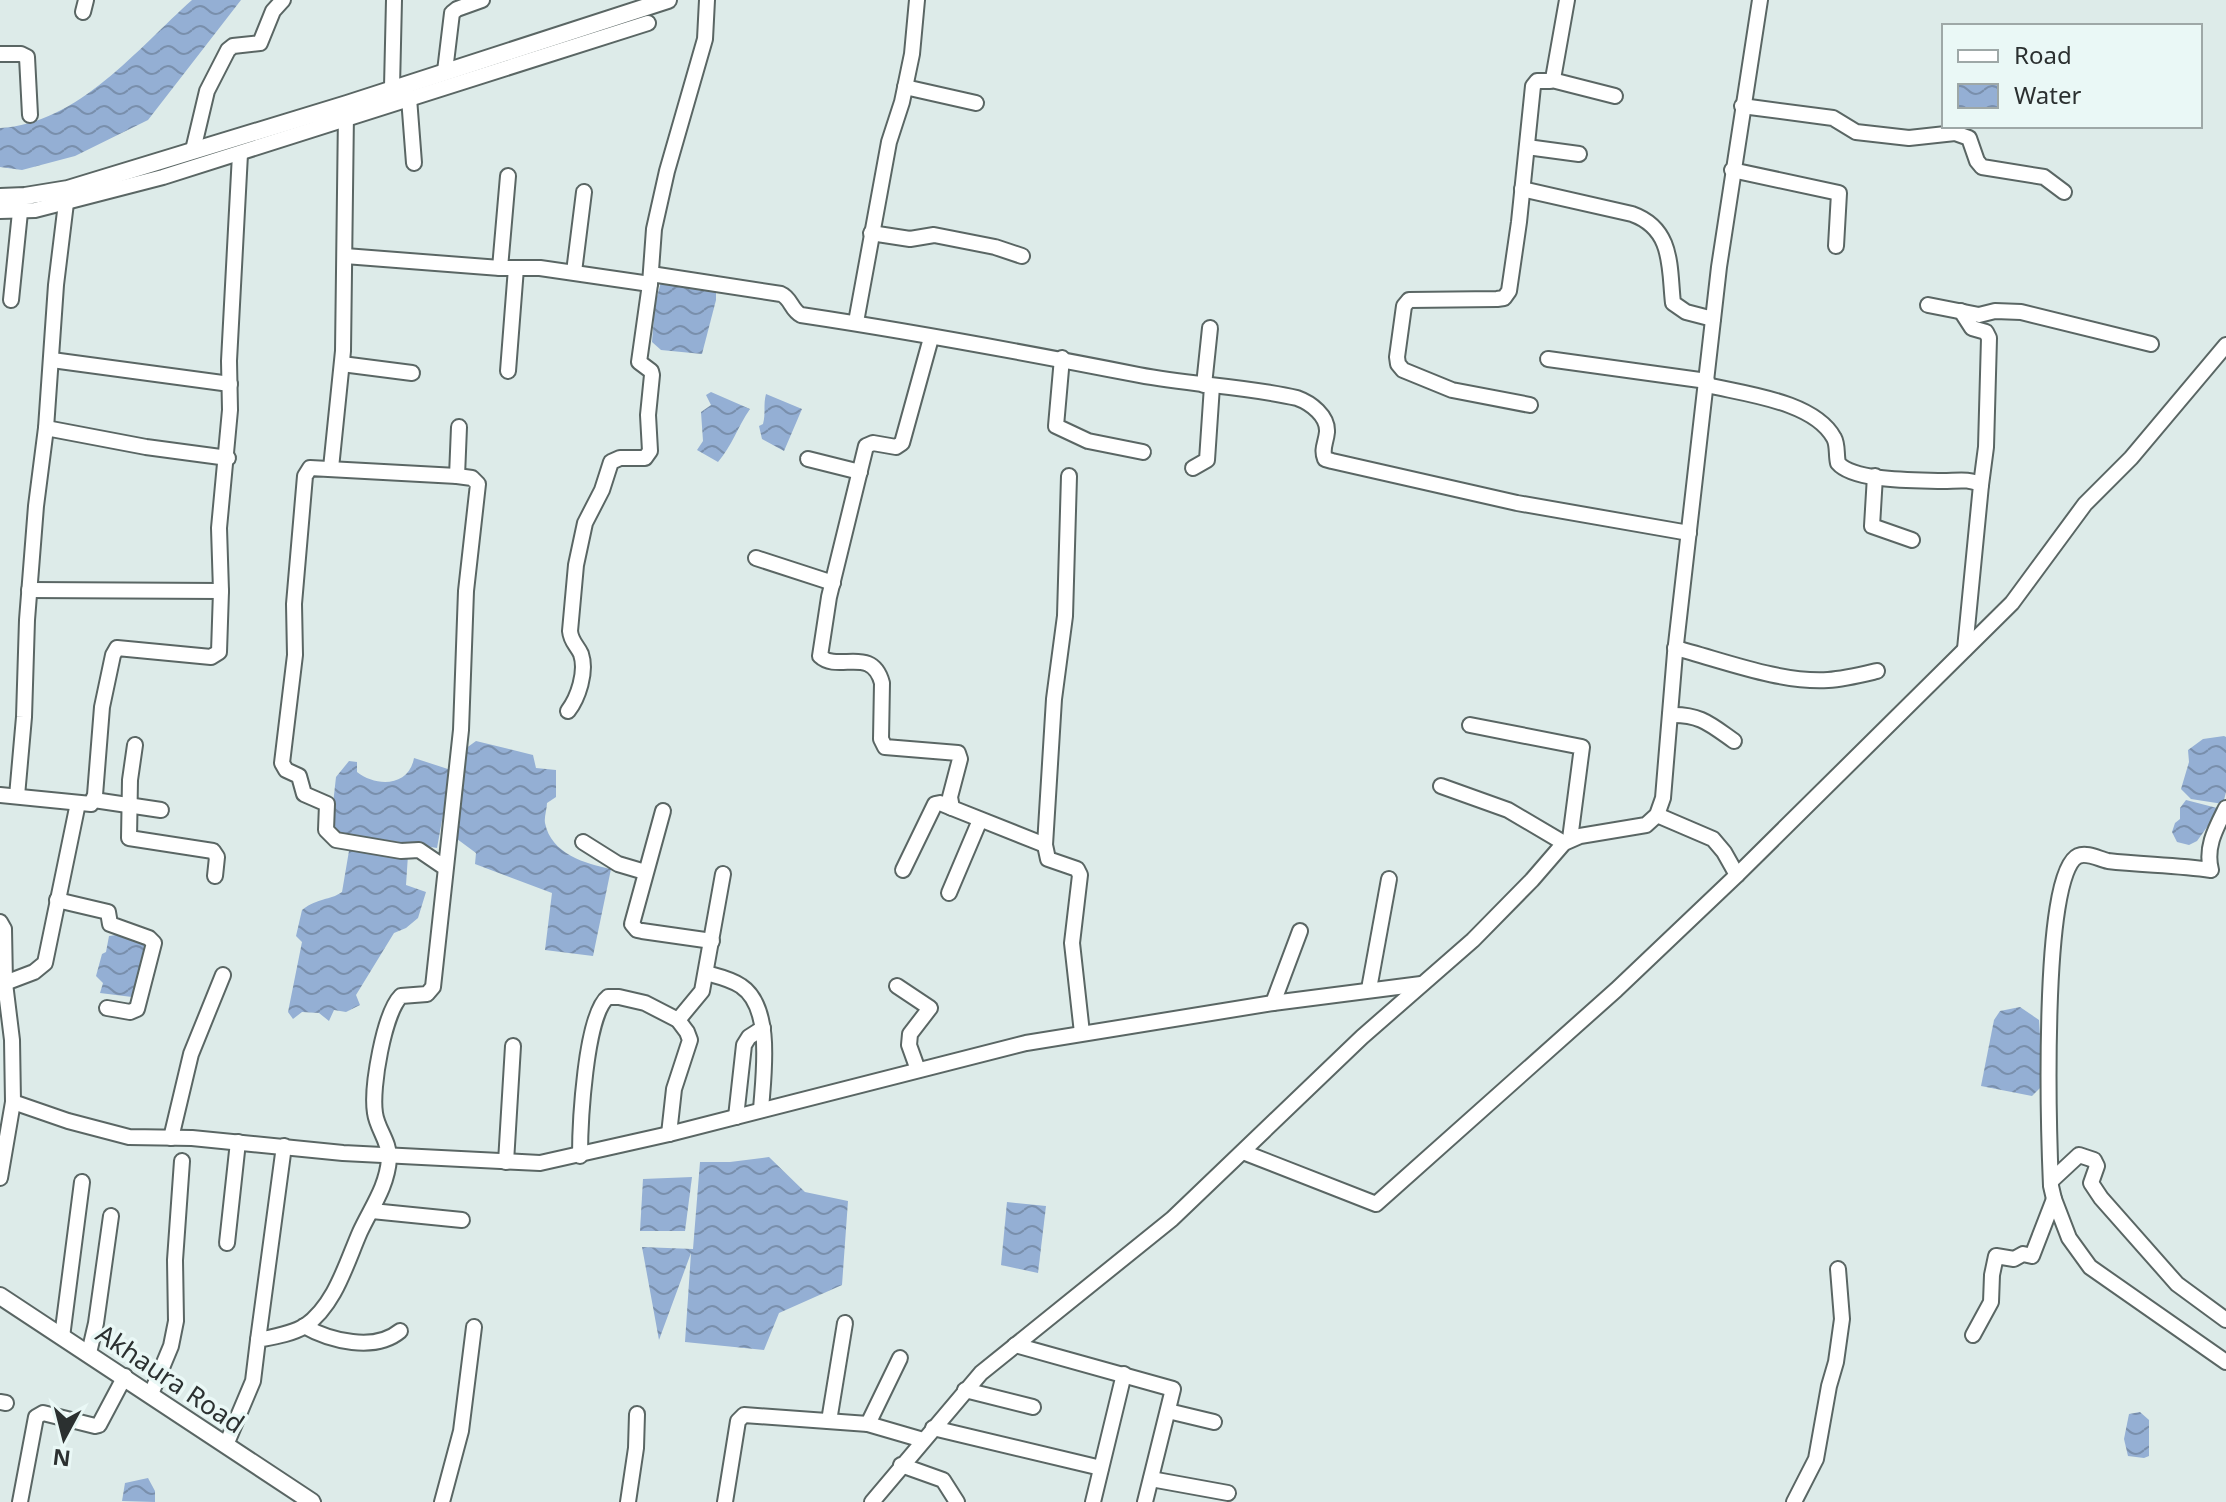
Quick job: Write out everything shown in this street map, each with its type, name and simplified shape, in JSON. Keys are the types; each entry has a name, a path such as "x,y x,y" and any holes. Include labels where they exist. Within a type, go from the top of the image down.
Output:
{"main road":[{"path":"0,197 68,189 193,150 347,112 392,87 629,6 668,0"},
{"name":"Akhaura Road","path":"0,1296 312,1502"}],"street":[{"path":"193,150 207,91 228,50 233,46 260,43 273,11 283,0"},
{"path":"392,87 394,0"},
{"path":"445,71 450,17 457,9 482,0"},
{"path":"568,711 576,700 580,684 581,654 571,641 570,631 576,565 585,523 602,490 611,462 620,458 645,458 650,451 648,415 652,375 639,362 651,279 654,229 667,171 705,39 707,0"},
{"path":"856,322 891,131 912,54 917,0"},
{"path":"1552,80 1567,0"},
{"path":"1441,786 1508,810 1567,841 1646,825 1657,815 1663,798 1675,648 1713,319 1732,170 1760,0"},
{"path":"0,211 20,212 66,203 240,154 347,112 409,98 648,23"},
{"path":"0,54 27,57 30,115"},
{"path":"1530,405 1452,390 1403,370 1397,357 1404,306 1409,300 1497,299 1507,295 1534,83 1552,80 1615,96"},
{"path":"905,87 976,103"},
{"path":"409,98 414,163"},
{"path":"1742,106 1833,118 1856,132 1892,137 1962,134 1971,141 1982,167 2044,177 2064,192"},
{"path":"331,468 342,364 347,112"},
{"path":"1527,147 1579,154"},
{"path":"7,982 34,972 45,963 57,900 86,801 114,651 122,648 216,656 220,649 219,528 228,458 240,154"},
{"path":"1732,170 1839,193 1836,246"},
{"path":"500,268 508,176"},
{"path":"1522,189 1643,219 1666,245 1672,273 1673,303 1686,312 1713,319"},
{"path":"574,272 584,192"},
{"path":"17,796 29,590 66,203"},
{"path":"11,300 20,212"},
{"path":"871,233 910,239 934,235 995,247 1022,256"},
{"path":"345,256 574,272 768,291 785,296 801,315 856,322 1208,386 1289,396 1305,401 1325,421 1327,432 1322,451 1325,459 1517,503 1689,533"},
{"path":"508,371 516,268"},
{"path":"1928,305 1979,315 1995,311 2021,312 2151,344"},
{"path":"1961,311 1972,328 1986,332 1989,338 1986,447 1965,649"},
{"path":"1193,468 1207,460 1210,328"},
{"path":"931,338 902,443 896,447 867,444 833,583 821,657 826,661 863,662 879,675 882,683 881,739 885,747 958,753 960,759 950,797 952,808"},
{"path":"1243,1152 1376,1204 1571,1030 1737,875 2012,603 2085,504 2131,458 2226,345"},
{"path":"1062,358 1056,426 1088,441 1143,452"},
{"path":"1548,359 1707,383 1807,412 1833,436 1840,467 1851,473 1970,481 1981,485"},
{"path":"52,360 230,384"},
{"path":"342,364 412,373"},
{"path":"457,476 459,427"},
{"path":"46,428 146,447 228,458"},
{"path":"808,459 860,472"},
{"path":"258,1340 304,1326 319,1313 331,1296 381,1192 389,1156 376,1120 375,1090 385,1036 395,1003 401,996 427,994 433,987 462,718 466,591 478,489 475,480 457,476 310,468 305,476 294,604 295,655 282,763 286,770 299,776 304,794 327,804 326,826 331,837 401,851 419,850 444,867"},
{"path":"1069,476 1065,616 1047,780 1045,845 1048,859 1077,869 1080,875 1072,943 1082,1033"},
{"path":"1875,476 1872,526 1912,540"},
{"path":"756,558 833,583"},
{"path":"29,590 221,591"},
{"path":"1675,648 1749,668 1815,680 1841,679 1877,671"},
{"path":"1670,715 1701,718 1734,741"},
{"path":"872,1502 965,1390 1015,1345 1172,1219 1383,1018 1473,940 1567,841 1582,747 1470,725"},
{"path":"135,745 129,838 213,851 217,857 215,876"},
{"path":"0,795 161,810"},
{"path":"903,870 935,804 940,803 1045,845"},
{"path":"2226,808 2210,841 2218,872 2116,862 2085,855 2075,858 2068,867 2058,908 2047,1032 2051,1181 2054,1199 2069,1238 2090,1267 2226,1362"},
{"path":"663,811 633,914 633,927 712,941"},
{"path":"1657,815 1713,839 1737,875"},
{"path":"949,893 980,820"},
{"path":"583,842 618,864 645,872"},
{"path":"678,1020 699,997 723,874"},
{"path":"1369,989 1389,879"},
{"path":"57,900 108,912 110,924 149,938 154,943 137,1009 130,1012 107,1008"},
{"path":"0,922 4,929 7,982 4,1020 13,1102 0,1178"},
{"path":"1273,1003 1300,931"},
{"path":"706,973 735,982 747,990 756,1006 765,1045 761,1110"},
{"path":"171,1138 194,1043 223,975"},
{"path":"897,986 930,1008 910,1034 909,1045 918,1070"},
{"path":"13,1102 129,1137 238,1142 389,1156 540,1163 580,1156 1026,1043 1369,989 1415,989"},
{"path":"580,1156 581,1117 591,1042 603,1001 612,997 645,1003 678,1020 690,1040 674,1089 669,1134"},
{"path":"736,1117 744,1045 749,1037 763,1028"},
{"path":"506,1162 513,1046"},
{"path":"227,1243 238,1142"},
{"path":"226,1445 253,1381 284,1146"},
{"path":"2051,1181 2079,1155 2094,1160 2097,1166 2091,1183 2101,1198 2177,1284 2226,1320"},
{"path":"151,1394 171,1346 176,1321 175,1260 182,1161"},
{"path":"62,1337 82,1182"},
{"path":"1973,1335 1991,1302 1996,1256 2014,1259 2023,1254 2032,1256 2054,1199"},
{"path":"372,1211 462,1220"},
{"path":"89,1353 111,1216"},
{"path":"1794,1502 1816,1459 1836,1362 1842,1319 1838,1269"},
{"path":"829,1421 845,1323"},
{"path":"304,1326 326,1336 369,1343 383,1342 400,1331"},
{"path":"442,1502 461,1431 474,1327"},
{"path":"1015,1345 1172,1388 1145,1502"},
{"path":"868,1424 900,1358"},
{"path":"1093,1502 1124,1374"},
{"path":"20,1502 36,1417 43,1413 99,1425 125,1376"},
{"path":"965,1390 1033,1407"},
{"path":"1168,1411 1214,1422"},
{"path":"628,1502 636,1448 637,1414"},
{"path":"725,1502 740,1417 749,1415 868,1424 923,1440"},
{"path":"933,1428 1101,1468"},
{"path":"901,1465 943,1480 957,1502"},
{"path":"1151,1479 1228,1493"}],"water":[{"path":"192,0 241,0 148,120 75,156 22,170 0,167 0,128 28,123 55,113 81,98 128,61"},
{"path":"661,282 716,291 702,354 661,350 652,342 655,304"},
{"path":"711,392 750,409 718,462 697,450 703,441 701,412 711,405 706,395"},
{"path":"766,394 802,409 784,451 762,439 759,426 763,424"},
{"path":"2224,736 2226,792 2223,804 2191,799 2181,789 2189,762 2188,750 2203,739"},
{"path":"476,741 533,755 536,768 556,770 556,797 547,803 545,818 554,843 571,856 611,869 593,956 545,950 552,893 475,864 476,853 453,836 465,749"},
{"path":"414,758 451,770 437,848 330,831 336,777 349,761 357,762 357,772 365,777 391,782 406,775"},
{"path":"2186,800 2217,808 2218,812 2197,841 2189,845 2177,842 2172,832"},
{"path":"350,845 408,855 406,885 426,892 418,918 394,933 356,995 360,1005 346,1012 334,1010 329,1021 319,1013 302,1012 293,1019 288,1012 302,942 296,936 302,910 342,892"},
{"path":"138,935 146,946 132,997 100,993 103,983 96,976 109,936"},
{"path":"2020,1007 2039,1020 2043,1085 2032,1096 1981,1086 1994,1020 2000,1011"},
{"path":"769,1157 805,1192 848,1201 842,1285 779,1313 764,1350 685,1342 691,1253 659,1340 642,1247 693,1249 700,1162"},
{"path":"692,1177 685,1231 640,1231 643,1179"},
{"path":"1007,1202 1046,1206 1038,1273 1001,1265"},
{"path":"2140,1412 2149,1420 2149,1456 2144,1458 2128,1456 2124,1439 2129,1414"},
{"path":"148,1478 155,1491 155,1502 122,1501 125,1483"}]}
